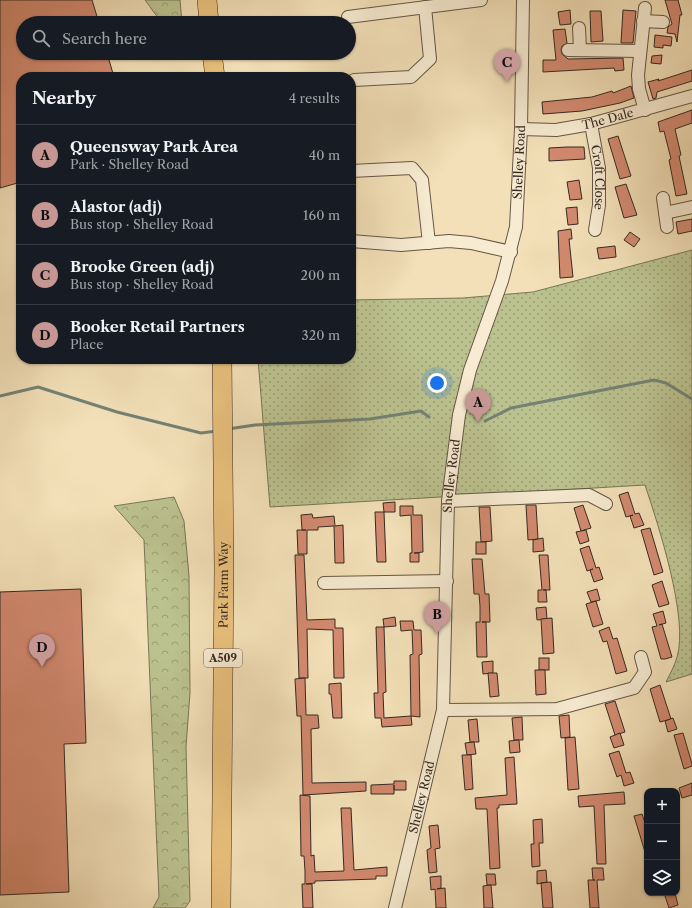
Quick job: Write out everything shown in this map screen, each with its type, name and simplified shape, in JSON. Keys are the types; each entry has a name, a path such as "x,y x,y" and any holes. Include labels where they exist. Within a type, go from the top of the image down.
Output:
{"highway":[{"path":"207,0 208,16"},
{"path":"213,60 214,72"},
{"name":"Park Farm Way","path":"221,908 224,577 222,367"}],"street":[{"path":"348,16 481,0"},
{"name":"Shelley Road","path":"394,908 443,710 448,501 454,442 462,398 511,252 516,228 521,129 523,0"},
{"path":"356,80 411,76 430,59 425,7"},
{"path":"645,8 638,74 639,89 645,110"},
{"path":"643,21 664,22"},
{"path":"579,28 580,50"},
{"path":"568,50 640,51"},
{"name":"The Dale","path":"521,129 556,130 591,124 692,96"},
{"name":"Croft Close","path":"591,124 599,168 599,205 595,230"},
{"path":"356,171 412,168 422,180 428,243"},
{"path":"663,198 667,227"},
{"path":"665,213 692,207"},
{"path":"356,241 402,245 449,241 471,243 511,252"},
{"path":"448,501 589,495 606,504"},
{"path":"324,583 447,581"},
{"path":"443,710 557,709 634,688 645,672 640,657"}],"green space":[{"path":"145,0 180,0 181,16 157,16"},
{"path":"692,250 692,674 666,682 677,657 680,640 679,620 676,596 664,547 645,485 270,507 258,364 356,364 356,300 463,298 533,292"},
{"path":"174,497 184,521 189,576 190,693 186,747 190,901 185,908 153,908 159,897 144,540 114,506"}],"building":[{"path":"0,0 92,0 97,16 16,16 16,60 109,60 113,72 16,72 16,183 0,188"},
{"path":"665,0 678,0 682,15 680,15 677,42 675,34 667,33 668,27 672,24"},
{"path":"570,10 571,24 560,25 558,12"},
{"path":"623,10 636,11 633,43 621,43"},
{"path":"590,11 601,11 603,41 591,42"},
{"path":"565,29 567,43 562,46 561,50 562,54 568,59 623,58 624,70 615,71 614,68 543,72 543,60 556,60 553,30"},
{"path":"655,35 672,37 671,46 663,45 663,48 654,47"},
{"path":"662,55 661,64 651,63 652,56"},
{"path":"692,70 692,81 657,92 656,98 653,99 648,82 659,79 658,81"},
{"path":"631,86 634,98 620,103 582,111 543,114 542,102 592,97 612,91 613,93"},
{"path":"692,110 692,123 675,129 687,194 676,196 669,160 671,159 664,131 660,132 658,122"},
{"path":"618,136 631,176 620,179 608,139"},
{"path":"584,147 585,159 549,161 549,148"},
{"path":"579,180 582,199 570,200 567,182"},
{"path":"626,184 637,215 624,218 615,187"},
{"path":"577,207 578,224 568,225 566,208"},
{"path":"692,219 692,231 678,234 676,222"},
{"path":"571,229 572,239 569,239 573,277 560,278 558,231"},
{"path":"630,232 640,239 634,247 624,240"},
{"path":"615,246 616,257 599,259 597,248"},
{"path":"628,492 635,514 639,513 644,525 634,528 630,516 633,515 626,517 619,495"},
{"path":"395,502 395,512 384,512 383,503"},
{"path":"526,505 536,505 538,539 528,540"},
{"path":"583,505 591,528 581,531 574,508"},
{"path":"400,506 413,506 413,515 422,515 423,552 414,553 419,553 419,562 410,562 410,553 412,553 411,515 400,516"},
{"path":"479,507 490,507 492,541 481,542"},
{"path":"375,512 384,512 386,562 377,562"},
{"path":"312,514 313,518 334,516 335,526 343,525 344,563 335,563 334,526 318,527 318,530 307,530 307,554 298,554 297,530 302,530 301,515"},
{"path":"650,528 663,572 654,575 641,530"},
{"path":"586,530 589,541 580,544 576,532"},
{"path":"543,538 544,551 533,552 533,540"},
{"path":"476,542 486,542 486,554 476,554"},
{"path":"589,546 596,568 599,567 603,579 594,582 590,570 587,571 580,549"},
{"path":"295,555 304,555 307,620 335,619 335,628 343,628 344,678 334,678 333,630 307,629 308,678 299,678"},
{"path":"539,555 548,555 550,590 546,590 547,602 538,602 538,590 542,590"},
{"path":"472,559 482,559 485,594 489,594 490,622 486,622 487,657 477,657 476,622 480,622 480,606 479,594 474,594"},
{"path":"662,581 669,604 659,607 652,585"},
{"path":"81,589 86,743 64,744 69,892 0,895 0,592"},
{"path":"597,589 600,600 591,602 587,592"},
{"path":"596,601 603,624 593,627 586,604"},
{"path":"546,607 547,619 537,620 536,608"},
{"path":"663,611 666,623 662,624 672,657 665,659 661,659 652,627 657,626 653,614"},
{"path":"395,617 396,626 384,627 383,619"},
{"path":"552,618 554,653 543,654 541,619"},
{"path":"400,621 413,621 414,630 421,630 422,654 419,655 420,717 411,716 410,655 413,654 412,630 401,631"},
{"path":"376,627 384,627 386,692 383,693 384,718 411,716 412,725 382,727 381,718 375,718 374,693 378,693"},
{"path":"609,627 613,639 617,638 627,671 616,674 607,641 603,642 599,631"},
{"path":"539,658 549,658 549,670 539,670"},
{"path":"493,661 493,673 483,674 482,662"},
{"path":"535,670 545,670 546,694 536,695"},
{"path":"488,673 497,673 499,696 490,697"},
{"path":"305,678 306,715 318,715 319,728 311,729 312,783 366,782 366,791 303,795 301,716 297,716 295,679"},
{"path":"341,683 342,718 333,718 329,684"},
{"path":"660,685 671,719 660,722 650,689"},
{"path":"615,701 625,732 615,735 605,704"},
{"path":"569,715 570,737 561,738 559,716"},
{"path":"522,717 523,740 514,740 512,718"},
{"path":"673,718 677,729 668,732 665,721"},
{"path":"477,719 479,742 470,742 468,720"},
{"path":"620,733 624,745 614,748 610,737"},
{"path":"683,733 692,764 692,766 684,769 674,735"},
{"path":"575,737 579,789 568,790 565,738"},
{"path":"519,740 520,752 510,753 509,741"},
{"path":"474,742 476,754 467,755 465,743"},
{"path":"619,751 626,773 630,772 634,783 624,786 621,775 617,777 609,754"},
{"path":"462,755 471,755 473,789 465,790"},
{"path":"514,757 517,804 499,805 499,808 497,808 500,868 490,869 487,809 476,809 475,798 507,795 505,758"},
{"path":"394,781 406,781 406,790 394,790 394,794 371,794 371,785 394,784"},
{"path":"692,783 692,795 682,798 679,788"},
{"path":"624,792 625,804 604,805 606,864 597,864 594,806 579,807 578,796"},
{"path":"300,795 310,796 311,856 314,855 315,872 344,871 341,808 351,808 354,870 387,867 387,876 376,876 376,879 315,881 315,883 306,884 312,884 313,908 303,908 302,884 305,884 305,871 304,856 301,856"},
{"path":"642,814 644,820 644,849 634,816"},
{"path":"542,819 543,843 539,843 540,866 532,867 531,844 534,844 533,820"},
{"path":"438,825 440,848 435,849 437,872 429,873 427,850 431,848 429,826"},
{"path":"592,868 603,868 604,880 597,880 599,908 590,908 588,880 593,880"},
{"path":"546,870 547,882 537,884 537,871"},
{"path":"486,874 495,874 496,885 487,885"},
{"path":"441,876 441,888 437,889 445,888 446,908 436,908 435,889 431,890 430,877"},
{"path":"551,882 553,908 543,908 541,883"},
{"path":"491,885 493,908 484,908 483,886"},
{"path":"665,896 676,896 678,905 669,908"}],"waterway":[{"path":"485,421 511,408 654,380 666,383 692,399"},
{"path":"0,396 38,387 117,412 201,433 217,431"},
{"path":"228,429 255,425 370,419 421,411 429,417"}],"place":[{"name":"Brooke Green (adj)","path":"507,82"},
{"name":"Queensway Park Area","path":"478,422"},
{"name":"Alastor (adj)","path":"437,634"},
{"name":"Booker Retail Partners","path":"42,667"}]}
